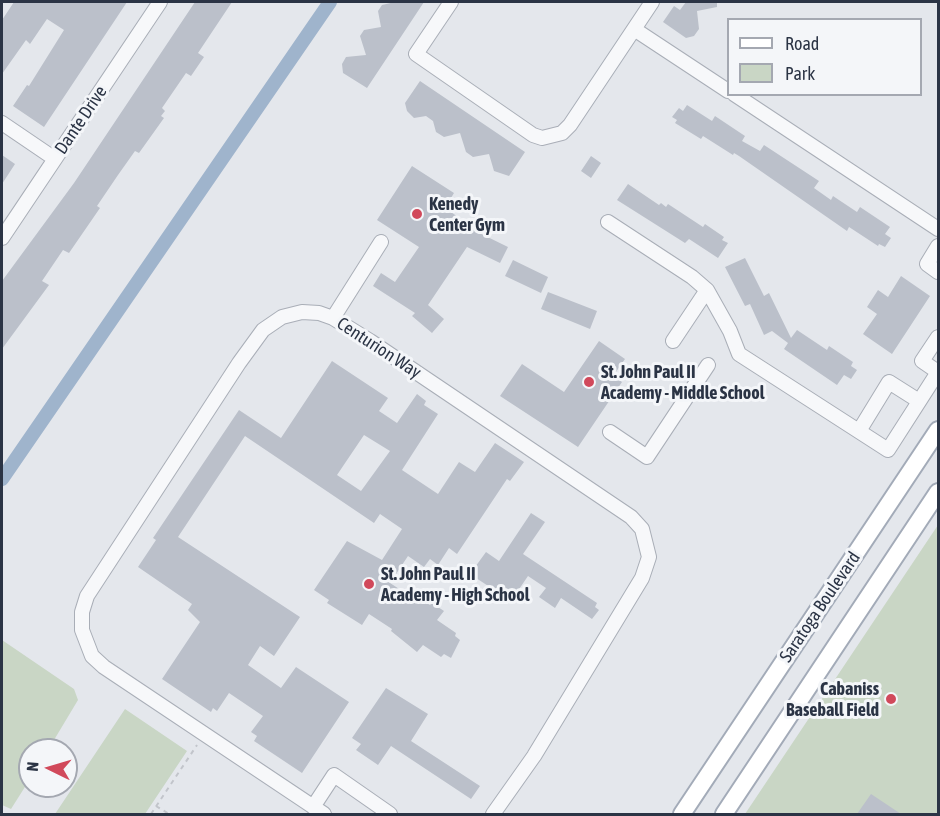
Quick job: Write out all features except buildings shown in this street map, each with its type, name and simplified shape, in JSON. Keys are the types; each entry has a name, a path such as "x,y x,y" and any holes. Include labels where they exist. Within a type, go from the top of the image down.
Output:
{"main road":[{"name":"Saratoga Boulevard","path":"682,814 938,433"},
{"name":"Saratoga Boulevard","path":"724,814 939,492"}],"street":[{"name":"Dante Drive","path":"2,238 160,2"},
{"path":"451,2 416,54 533,135 542,138 562,133 570,125 652,2"},
{"path":"634,29 727,90"},
{"path":"737,96 939,229"},
{"path":"2,123 55,159"},
{"path":"608,222 692,277 707,290 730,331 739,354 888,450 938,372 922,362 939,337"},
{"path":"333,318 381,242"},
{"path":"939,246 927,264 939,272"},
{"path":"673,341 707,290"},
{"name":"Centurion Way","path":"318,811 118,677 92,656 82,630 82,612 87,596 263,330 282,317 302,312 319,313 333,318 631,517 642,529 649,557 642,578 534,756 493,814"},
{"path":"610,432 647,458 708,365"},
{"path":"859,431 889,382 919,401"},
{"path":"318,811 334,775 390,814"}],"path":[{"path":"151,814 205,734"},
{"path":"156,806 169,814"}],"green space":[{"path":"938,525 938,814 745,814"},
{"path":"2,640 74,689 78,700 55,738 18,738 18,798 11,809 2,805"},
{"path":"125,709 187,751 145,814 55,814 66,798 78,798 78,780"}],"waterway":[{"path":"2,479 330,2"}],"place":[{"name":"Kenedy Center Gym","path":"417,214"},
{"name":"St. John Paul II Academy - Middle School","path":"589,382"},
{"name":"St. John Paul II Academy - High School","path":"369,584"},
{"name":"Cabaniss Baseball Field","path":"891,699"}]}
